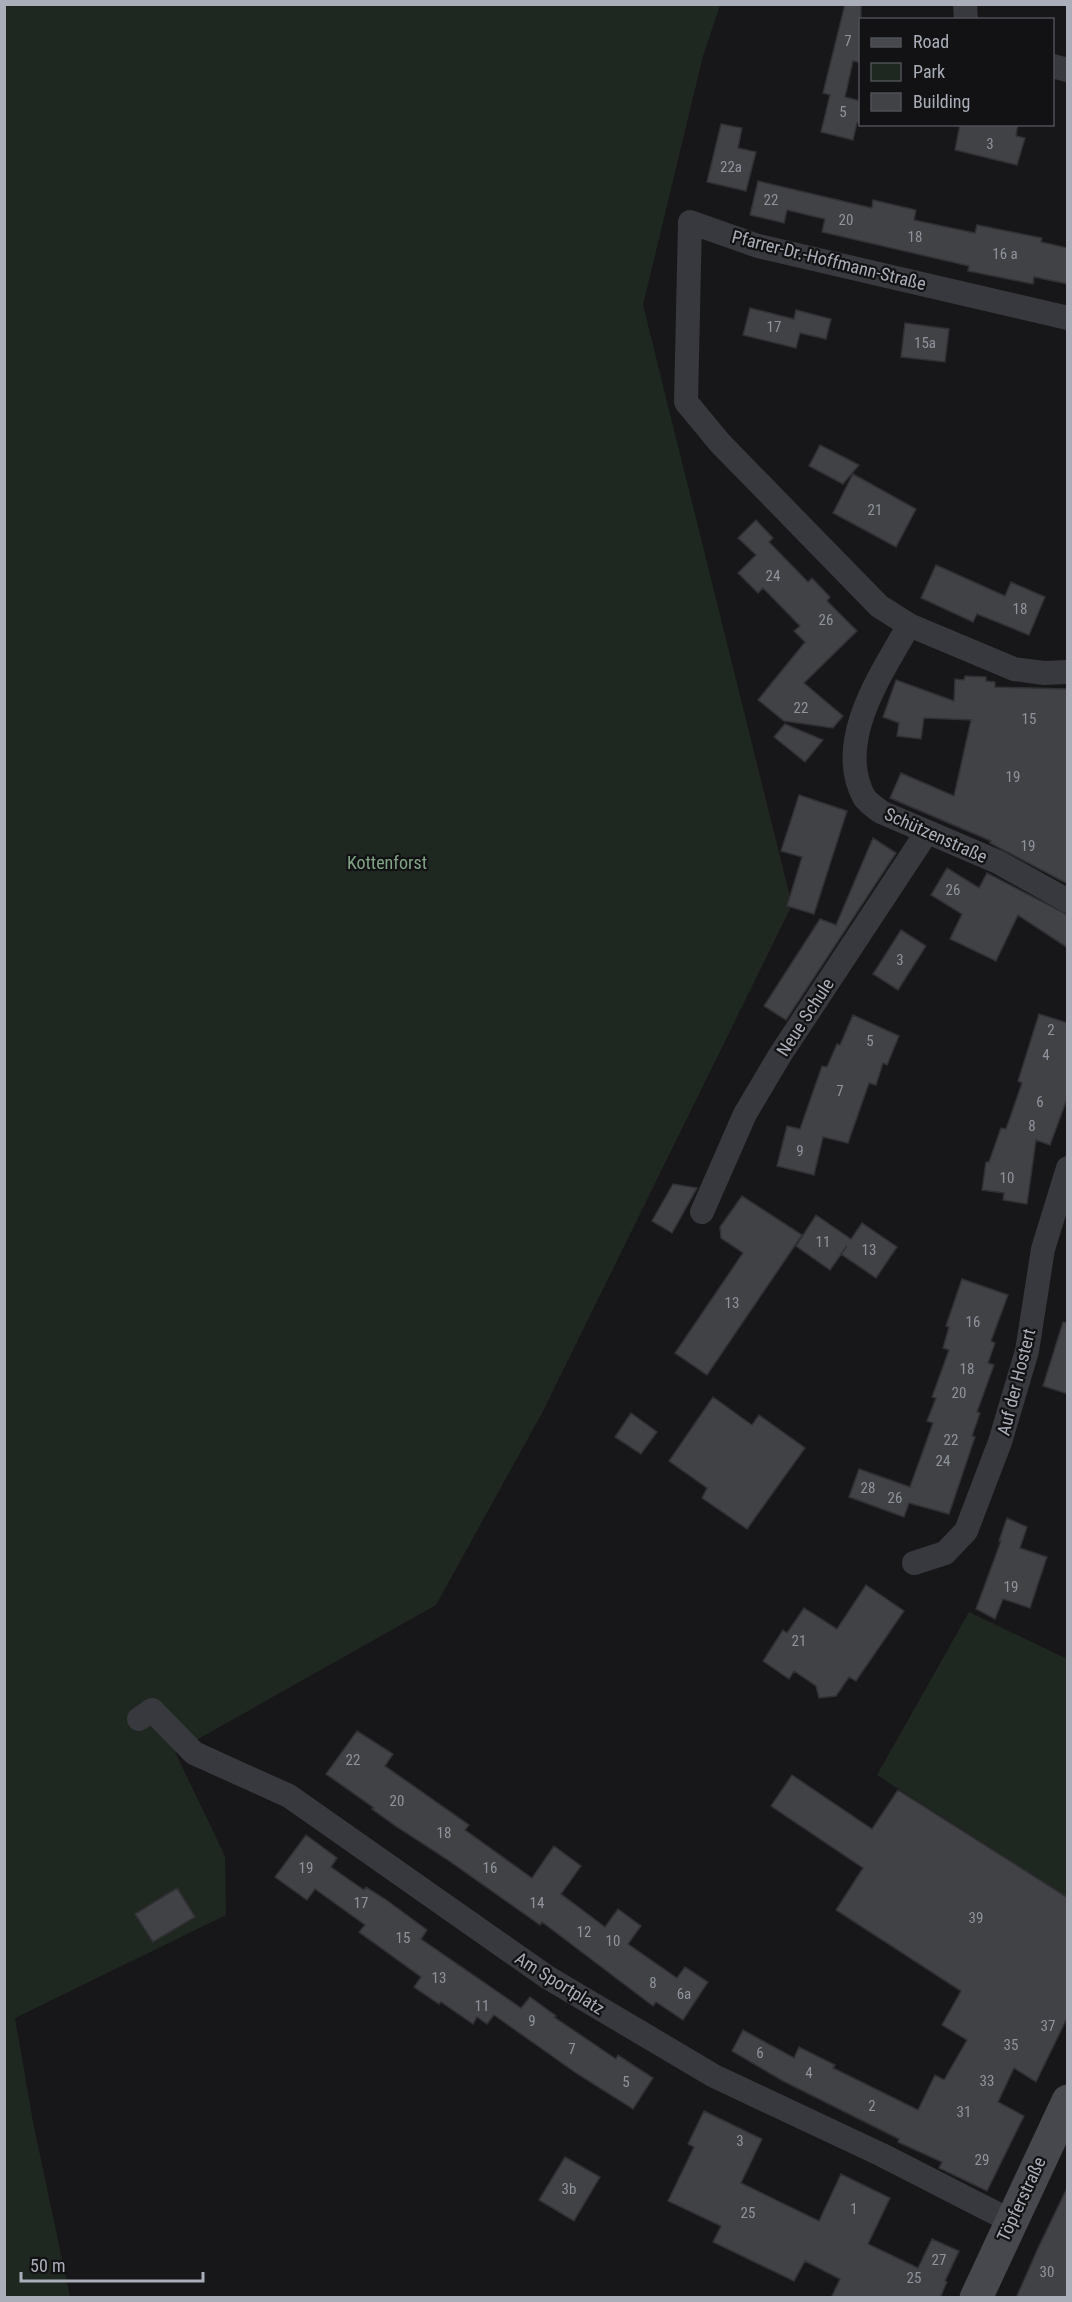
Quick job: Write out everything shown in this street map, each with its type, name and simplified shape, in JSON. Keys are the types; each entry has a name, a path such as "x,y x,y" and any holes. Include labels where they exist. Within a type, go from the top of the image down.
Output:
{"main road":[{"name":"Töpferstraße","path":"976,2298 1068,2101"}],"street":[{"name":"Pfarrer-Dr.-Hoffmann-Straße","path":"909,625 879,606 720,443 686,402 690,222 758,246 1068,318"},
{"path":"909,625 1014,669 1044,673 1068,672"},
{"name":"Schützenstraße","path":"909,625 879,677 859,724 853,758 865,799 881,812 998,862 1068,901"},
{"name":"Neue Schule","path":"702,1212 745,1114 780,1055 927,832"},
{"name":"Auf der Hostert","path":"914,1563 945,1553 966,1531 1000,1442 1015,1395 1027,1350 1043,1249 1068,1168"},
{"name":"Am Sportplatz","path":"139,1719 152,1710 194,1753 289,1796 547,1977 714,2076 882,2156 1011,2221"}],"green space":[{"name":"Kottenforst","path":"5,5 720,5 703,56 643,305 792,905 542,1413 436,1605 175,1752 225,1856 226,1915 15,2018 33,2122 70,2297 5,2297"},
{"path":"969,1612 1067,1659 1067,1897 877,1775"}],"building":[{"path":"845,4 861,4 859,62 853,61 845,97 859,100 859,124 857,123 853,140 821,132 830,95 823,93"},
{"path":"721,124 742,128 738,148 756,152 746,191 707,182"},
{"path":"960,126 1018,126 1016,136 1025,138 1017,165 955,150"},
{"path":"758,181 872,208 873,200 916,210 914,220 975,233 977,225 1042,238 1041,242 1068,248 1068,284 1034,277 1033,284 968,271 969,266 822,232 825,219 787,210 784,223 750,215"},
{"path":"750,308 794,319 796,310 831,319 826,339 800,333 796,348 743,335"},
{"path":"905,323 949,329 945,362 901,357"},
{"path":"820,445 859,465 843,484 809,466"},
{"path":"853,474 916,509 896,547 833,513"},
{"path":"756,520 773,538 769,542 808,582 812,578 830,597 827,601 857,631 804,683 843,716 833,728 784,721 758,700 805,642 794,631 800,626 763,588 758,593 738,573 756,555 738,538"},
{"path":"936,565 1005,596 1011,582 1045,597 1029,635 977,614 973,622 921,598"},
{"path":"965,676 986,677 986,681 995,682 995,687 1068,689 1068,884 990,843 991,841 890,798 901,773 954,796 971,720 924,718 921,739 897,736 899,723 883,717 896,680 954,701 955,679 964,680"},
{"path":"785,724 823,740 805,762 774,737"},
{"path":"799,795 847,811 814,914 787,906 802,857 781,851"},
{"path":"873,838 896,853 786,1020 764,1006 820,919 836,925"},
{"path":"947,868 979,888 987,873 1068,915 1068,948 1018,915 996,961 950,939 962,914 931,895"},
{"path":"901,930 926,946 898,990 873,974"},
{"path":"1039,1014 1068,1023 1068,1096 1050,1145 1036,1140 1027,1204 1003,1200 1004,1193 982,1190 986,1162 989,1162 1001,1128 1006,1129 1022,1083 1018,1081"},
{"path":"853,1015 899,1036 887,1065 883,1063 876,1085 869,1083 848,1143 823,1137 814,1175 777,1166 787,1126 800,1129 822,1066 827,1067"},
{"path":"673,1184 697,1188 672,1233 652,1221"},
{"path":"742,1196 802,1235 707,1375 675,1353 743,1253 721,1238 720,1227"},
{"path":"816,1215 851,1239 862,1223 897,1247 876,1278 841,1254 830,1270 796,1246"},
{"path":"962,1279 1008,1295 991,1341 995,1343 988,1363 994,1365 977,1412 980,1413 972,1436 975,1437 949,1514 909,1503 904,1517 849,1497 859,1469 910,1487 933,1423 927,1421 936,1398 932,1397 949,1350 943,1348 949,1327 946,1326"},
{"path":"1063,1322 1068,1323 1068,1394 1043,1386"},
{"path":"713,1397 752,1425 759,1415 805,1448 747,1529 702,1498 707,1488 669,1461"},
{"path":"631,1413 657,1432 641,1454 615,1437"},
{"path":"1007,1518 1027,1527 1020,1548 1047,1557 1030,1608 1003,1599 995,1619 976,1609"},
{"path":"866,1585 904,1611 856,1681 849,1677 836,1696 819,1698 816,1686 794,1671 789,1679 763,1661 783,1630 787,1633 804,1608 837,1629"},
{"path":"357,1731 393,1754 385,1766 469,1825 465,1830 532,1878 554,1846 581,1866 561,1894 605,1927 618,1909 641,1926 628,1944 677,1978 685,1967 708,1982 683,2020 656,2002 653,2006 542,1922 540,1925 397,1827 326,1774"},
{"path":"792,1775 872,1829 898,1790 1068,1898 1068,2016 1036,2082 1014,2068 998,2102 1024,2116 987,2191 939,2168 942,2162 898,2142 899,2139 783,2081 732,2051 743,2030 794,2058 799,2047 835,2065 833,2068 918,2110 935,2075 944,2080 967,2040 942,2025 961,1991 836,1910 863,1868 771,1806"},
{"path":"306,1835 337,1858 331,1867 364,1890 366,1887 385,1899 427,1930 421,1939 521,2008 530,1997 556,2016 554,2017 616,2059 618,2055 653,2078 633,2109 576,2073 494,2015 487,2024 477,2017 473,2024 441,2002 439,2004 414,1987 421,1977 359,1932 365,1925 315,1889 307,1900 275,1877"},
{"path":"177,1888 195,1917 153,1942 135,1914"},
{"path":"704,2111 762,2139 741,2183 819,2221 841,2174 890,2198 868,2244 918,2268 932,2239 959,2251 940,2298 831,2298 840,2279 805,2261 794,2281 713,2242 721,2226 668,2201 694,2147 688,2144"},
{"path":"565,2157 600,2177 574,2221 539,2200"},
{"path":"1068,2186 1068,2298 1016,2298 1039,2246"}]}
